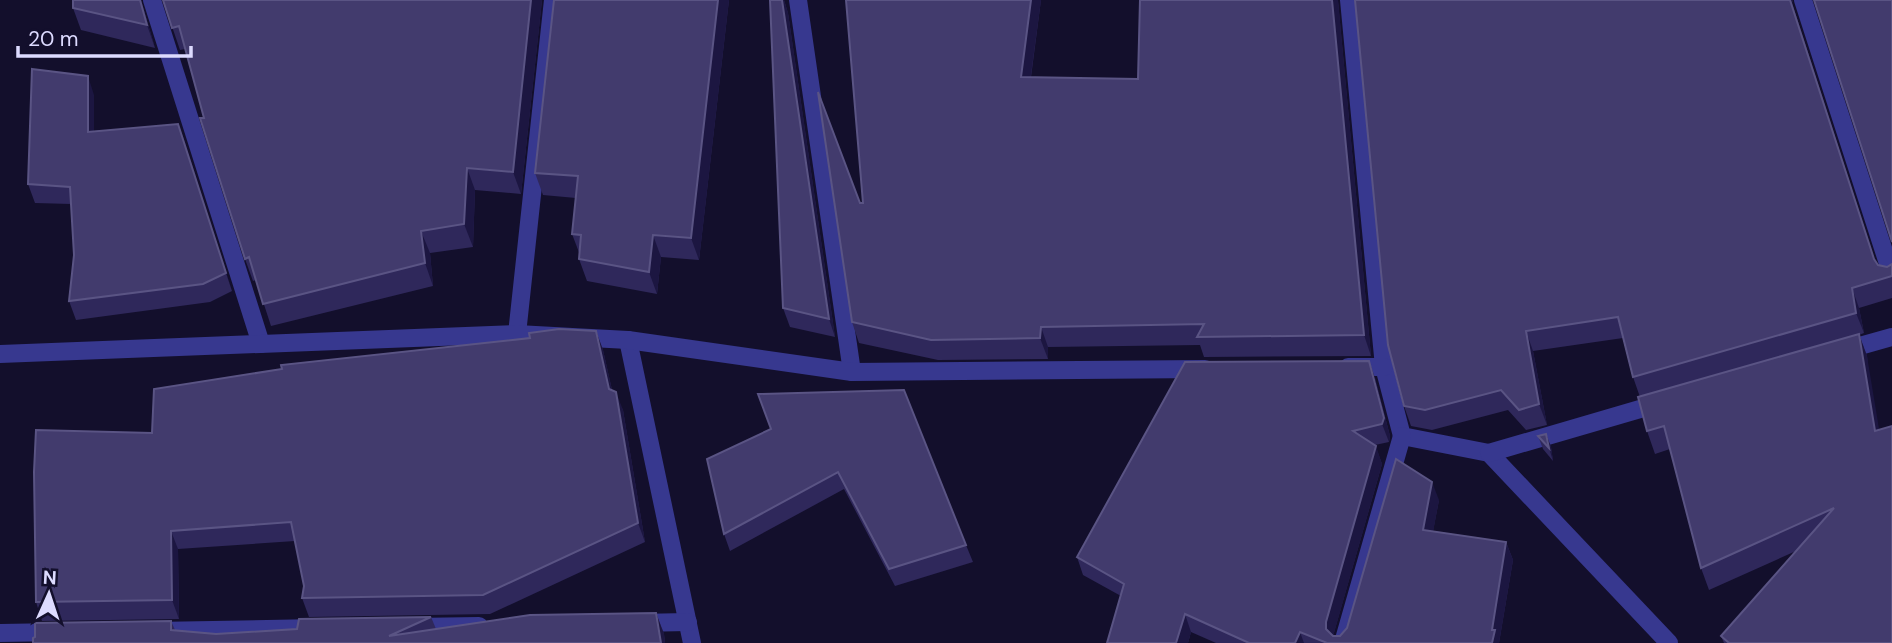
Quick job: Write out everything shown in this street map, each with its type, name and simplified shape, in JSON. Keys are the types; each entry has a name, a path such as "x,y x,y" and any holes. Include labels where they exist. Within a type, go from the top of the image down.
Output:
{"street":[{"path":"152,0 261,344"},
{"path":"517,334 553,0"},
{"path":"798,0 852,372"},
{"path":"1343,643 1402,436 1384,367 1349,0"},
{"path":"1804,0 1892,275"},
{"path":"0,354 517,334 628,340 852,372 1216,369"},
{"path":"1825,356 1892,337"},
{"path":"628,340 692,643"},
{"path":"1328,368 1384,367"},
{"path":"1402,436 1489,453 1677,399"},
{"path":"1489,453 1669,643"},
{"path":"619,624 688,622"},
{"path":"399,627 495,625"},
{"path":"138,631 330,628"},
{"path":"0,633 83,632"}],"building":[{"path":"73,0 140,0 147,25 73,8"},
{"path":"163,0 531,0 513,172 467,168 464,224 421,231 425,263 263,304 249,257 245,259 200,118 204,118 179,26 172,28"},
{"path":"554,0 718,0 691,238 653,235 649,272 579,259 581,235 572,234 578,176 535,173"},
{"path":"770,0 782,0 829,319 783,308"},
{"path":"846,0 1031,0 1021,77 1138,79 1140,0 1332,0 1364,335 1197,337 1204,324 1041,327 1040,338 931,340 852,322 818,92 860,203 863,203"},
{"path":"1355,0 1790,0 1874,259 1878,265 1887,267 1892,264 1892,276 1852,288 1856,313 1633,377 1618,317 1526,331 1539,404 1519,410 1501,390 1425,410 1404,406 1388,345"},
{"path":"1814,0 1892,0 1892,242"},
{"path":"32,69 88,76 88,132 178,124 226,273 203,284 69,301 74,255 70,187 28,184"},
{"path":"559,329 596,331 609,389 616,392 638,523 483,595 302,598 304,586 291,522 171,531 172,600 36,602 36,430 152,433 154,389 282,369 281,365 530,338 529,333"},
{"path":"1859,334 1875,431 1892,426 1892,643 1729,643 1721,636 1834,508 1701,568 1664,426 1647,431 1638,397"},
{"path":"1369,361 1384,418 1382,424 1353,431 1376,446 1326,629 1333,636 1340,636 1347,628 1396,459 1432,482 1423,530 1506,542 1492,643 1327,643 1300,632 1295,643 1249,643 1185,614 1176,643 1107,643 1124,584 1077,557 1185,362"},
{"path":"904,390 966,545 889,569 838,472 724,534 707,459 771,429 758,394"},
{"path":"1546,434 1549,448 1538,436"},
{"path":"656,613 661,643 33,643 35,623 171,621 171,630 216,634 297,629 299,619 431,617 389,636 530,615"}]}
